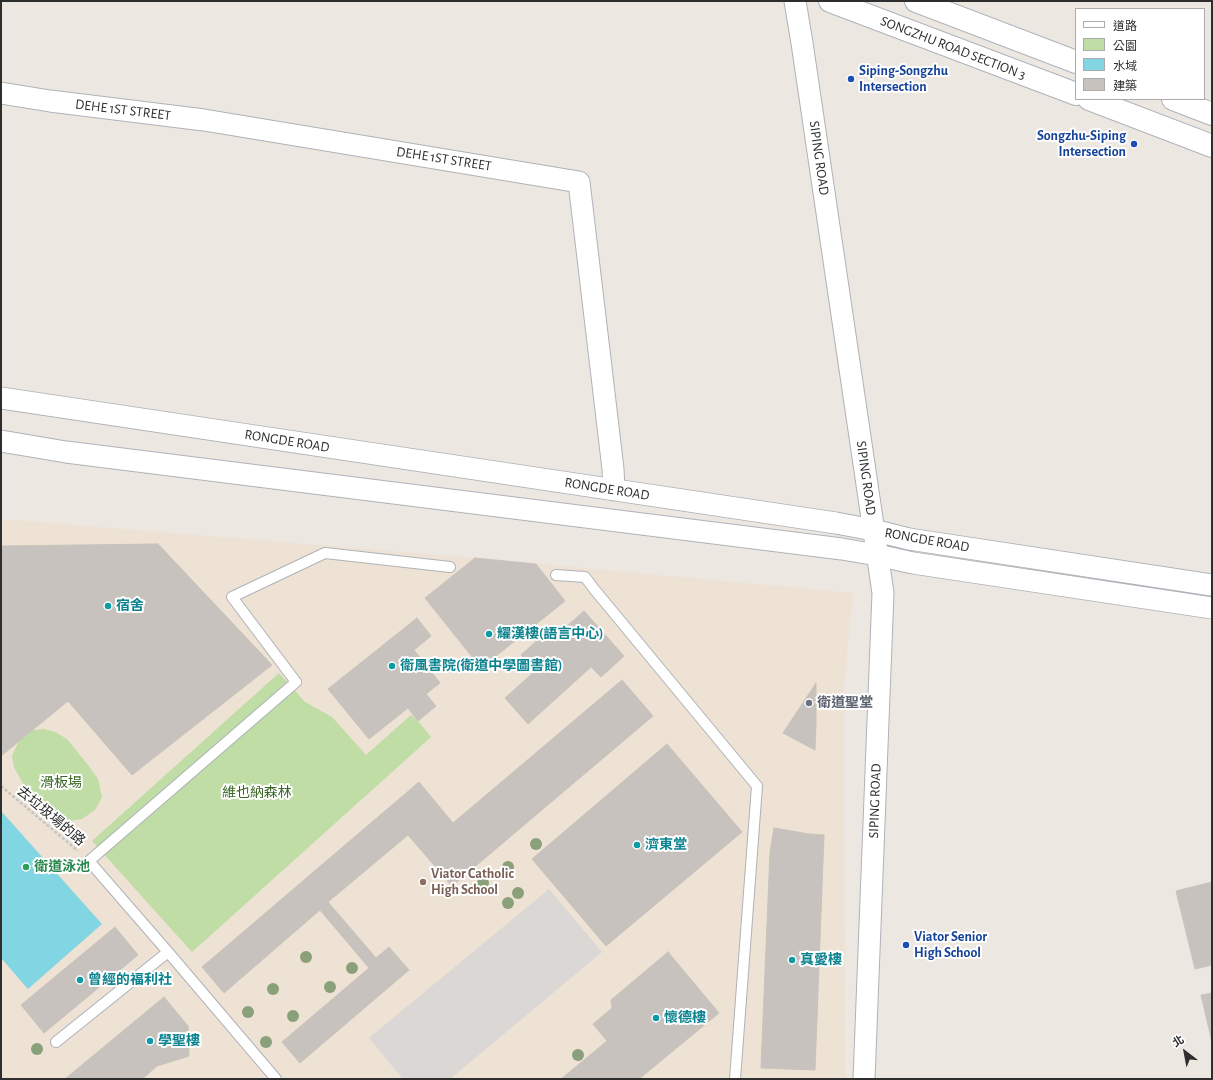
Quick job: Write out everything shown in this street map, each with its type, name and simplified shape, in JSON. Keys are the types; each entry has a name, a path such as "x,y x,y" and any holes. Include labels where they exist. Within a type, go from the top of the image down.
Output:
{"street":[{"name":"SIPING ROAD","path":"795,1 883,593 864,1079"},
{"name":"SONGZHU ROAD SECTION 3","path":"830,1 1075,94"},
{"path":"916,1 1075,62"},
{"name":"DEHE 1ST STREET","path":"1,92 50,102 204,120 578,182 614,469 614,490"},
{"path":"1092,100 1212,146"},
{"path":"1176,100 1212,114"},
{"name":"RONGDE ROAD","path":"1,398 836,523 909,539 1212,585"},
{"name":"RONGDE ROAD","path":"1,441 66,452 810,545 877,555 913,563 1212,608"}],"lane":[{"path":"276,1079 89,861 296,682 232,597 325,553 450,567"},
{"path":"556,575 585,577 757,786 735,1079"},
{"path":"56,1042 168,952"}],"path":[{"name":"去垃圾場的路","path":"1,786 89,861"}],"shaded area":[{"name":"Viator Catholic High School","path":"1,519 475,558 853,593 844,686 845,1079 1,1079"},
{"path":"549,889 602,952 450,1079 403,1079 369,1038"}],"green space":[{"name":"維也納森林","path":"279,673 305,702 332,717 366,755 411,715 431,737 192,952 92,841"},
{"name":"滑板場","path":"44,729 55,732 67,739 98,779 102,797 95,810 82,819 68,821 57,819 45,813 35,804 14,767 12,756 19,741 33,730"}],"water":[{"name":"衛道泳池","path":"1,811 102,924 28,989 1,958"}],"building":[{"name":"宿舍","path":"158,544 272,665 132,775 68,701 1,756 1,546"},
{"name":"耀漢樓(語言中心)","path":"475,558 536,564 565,601 481,668 425,598"},
{"path":"584,611 624,656 601,677 591,667 528,724 505,698 535,671 521,655 552,627 558,634"},
{"name":"衛風書院(衛道中學圖書館)","path":"417,618 431,636 414,650 440,683 426,694 436,706 418,721 408,708 369,739 328,689"},
{"path":"622,680 653,716 452,886 408,835 328,902 376,958 389,947 409,970 300,1063 282,1042 369,968 320,910 224,993 202,967 419,782 453,823"},
{"name":"衛道聖堂","path":"816,683 816,723 815,750 783,733"},
{"name":"濟東堂","path":"667,744 742,832 606,946 532,859"},
{"name":"真愛樓","path":"774,828 824,835 815,1070 761,1068 770,852"},
{"path":"1212,882 1212,965 1195,969 1176,891"},
{"name":"曾經的福利社","path":"115,927 138,955 44,1033 21,1005"},
{"name":"懷德樓","path":"668,952 719,1013 639,1079 561,1079 607,1041 593,1024 612,1008 611,1000"},
{"path":"1212,993 1212,1042 1201,995"},
{"name":"學聖樓","path":"164,997 188,1026 189,1056 157,1066 142,1079 65,1079"}],"place":[{"name":"Siping-Songzhu Intersection","path":"851,79"},
{"name":"Songzhu-Siping Intersection","path":"1134,144"},
{"name":"宿舍","path":"108,606"},
{"name":"耀漢樓(語言中心)","path":"489,634"},
{"name":"衛風書院(衛道中學圖書館)","path":"392,666"},
{"name":"衛道聖堂","path":"809,703"},
{"name":"濟東堂","path":"637,845"},
{"name":"衛道泳池","path":"26,867"},
{"name":"Viator Catholic High School","path":"423,882"},
{"name":"Viator Senior High School","path":"906,945"},
{"name":"真愛樓","path":"792,960"},
{"name":"曾經的福利社","path":"80,980"},
{"name":"懷德樓","path":"656,1018"},
{"name":"學聖樓","path":"150,1041"}]}
